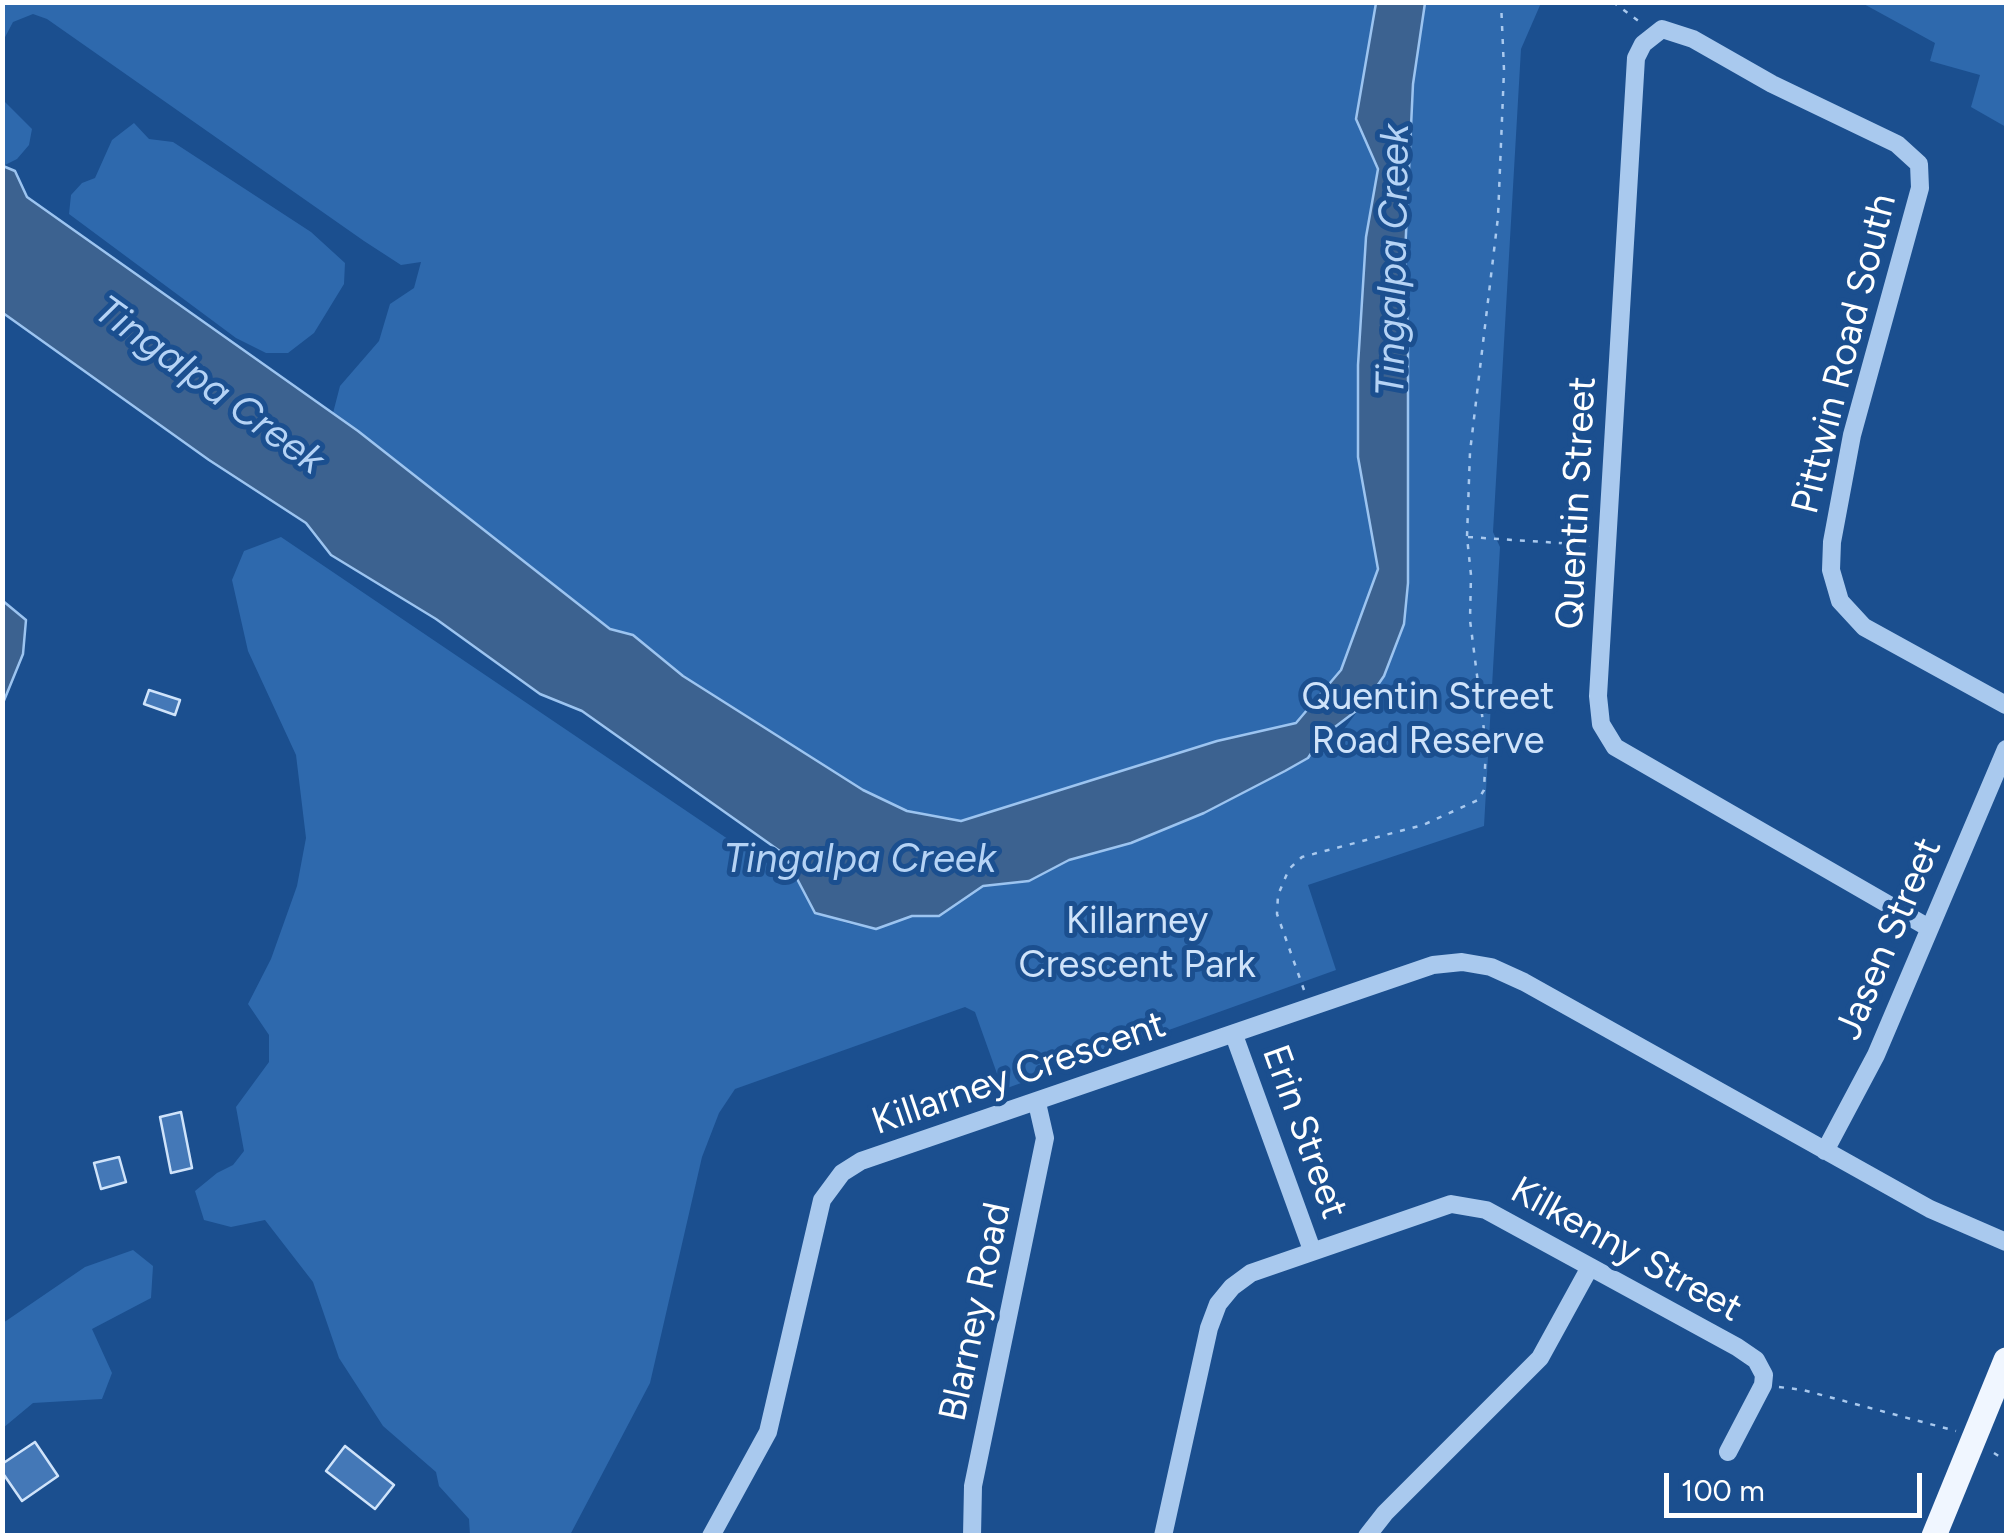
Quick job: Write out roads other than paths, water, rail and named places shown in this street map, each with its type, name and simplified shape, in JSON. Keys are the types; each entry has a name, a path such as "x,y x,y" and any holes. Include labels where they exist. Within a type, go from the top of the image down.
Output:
{"main road":[{"path":"1934,1536 2006,1360"}],"street":[{"name":"Pittwin Road South","path":"1658,31 1693,39 1772,84 1897,144 1920,164 1920,188 1852,435 1832,542 1831,570 1840,600 1864,627 2006,704"},
{"name":"Quentin Street","path":"1658,31 1636,58 1598,696 1601,724 1615,747 1929,928"},
{"name":"Jasen Street","path":"1825,1151 1876,1055 2006,748"},
{"name":"Killarney Crescent","path":"711,1536 775,1412 816,1222 830,1185 861,1161 1433,965 1462,962 1490,967 1524,982 1930,1209 2006,1242"},
{"name":"Erin Street","path":"1234,1035 1312,1250"},
{"name":"Blarney Road","path":"972,1536 973,1486 1045,1138 1036,1103"},
{"name":"Kilkenny Street","path":"1163,1536 1209,1328 1218,1304 1232,1287 1250,1273 1451,1204 1486,1210 1756,1360 1764,1376 1763,1386 1728,1452"},
{"path":"1367,1536 1385,1513 1540,1358 1590,1266"}],"water":[{"name":"Tingalpa Creek","path":"1376,3 1425,3 1413,84 1405,255 1408,583 1404,624 1384,676 1364,705 1323,736 1308,758 1285,771 1204,813 1131,843 1069,860 1029,881 983,886 939,916 912,916 876,929 815,913 784,854 582,711 540,694 436,619 331,555 306,523 209,460 3,313 3,166 15,171 27,197 358,431 610,629 633,635 683,676 863,790 907,811 961,821 1217,741 1296,723 1341,670 1378,569 1358,457 1358,365 1366,237 1378,169 1356,119"},
{"path":"3,601 26,620 23,654 3,703"}],"park label":[{"name":"Quentin Street Road Reserve","path":"1428,720"},
{"name":"Killarney Crescent Park","path":"1137,944"}]}
